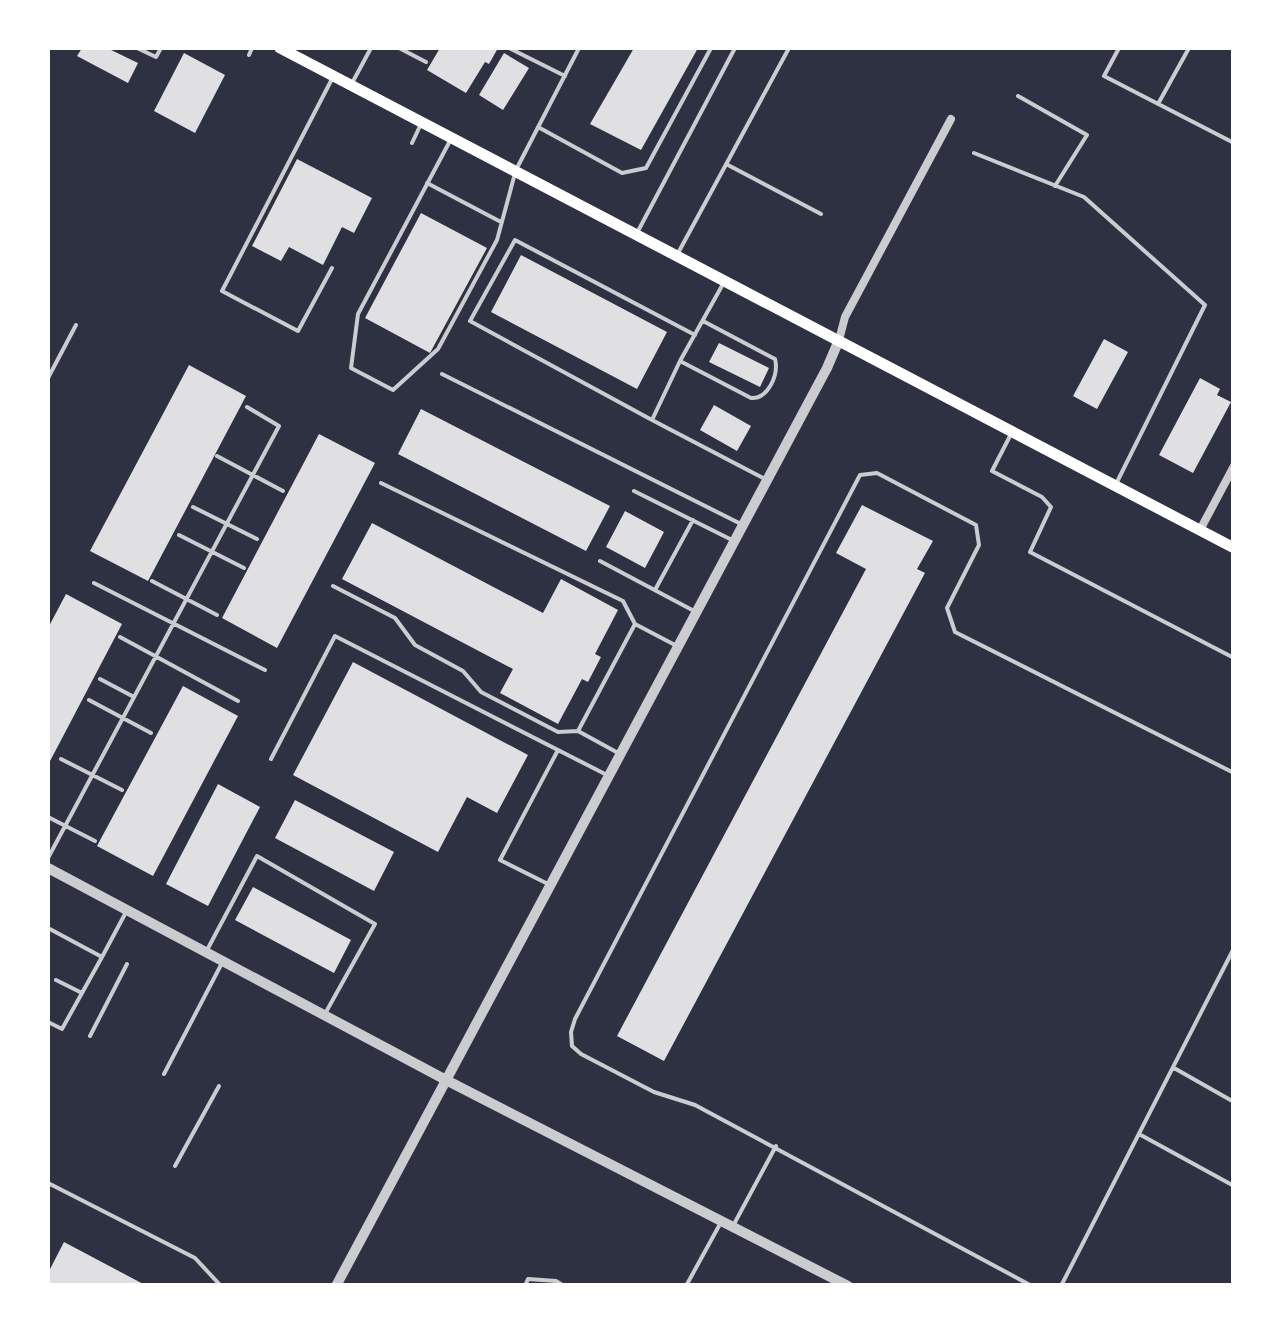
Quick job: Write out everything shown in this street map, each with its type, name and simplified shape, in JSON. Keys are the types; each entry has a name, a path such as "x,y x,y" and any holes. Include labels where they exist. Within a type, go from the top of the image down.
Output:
{"main road":[{"path":"280,48 1234,548"}],"street":[{"path":"336,1286 828,366 844,317 951,119"},
{"path":"1200,530 1234,466"},
{"path":"48,868 446,1080 848,1286"}],"lane":[{"path":"137,48 156,58 161,48"},
{"path":"248,55 252,48"},
{"path":"351,85 371,48"},
{"path":"399,48 426,62"},
{"path":"509,48 564,76"},
{"path":"452,137 358,314 352,368 393,390 438,349 497,240 516,171 579,48"},
{"path":"538,127 622,172 646,168 710,48"},
{"path":"636,234 736,48"},
{"path":"677,255 789,48"},
{"path":"1119,48 1104,76 1234,143"},
{"path":"1158,104 1189,48"},
{"path":"332,268 298,332 222,291 334,76"},
{"path":"1018,96 1087,135 1055,186"},
{"path":"412,143 422,122"},
{"path":"974,153 1084,197 1205,305 1115,486"},
{"path":"726,164 821,214"},
{"path":"427,184 501,222"},
{"path":"695,335 515,240 470,321 767,480"},
{"path":"652,420 725,280"},
{"path":"680,361 750,398 764,396 776,373 775,360 703,321"},
{"path":"48,378 76,326"},
{"path":"442,374 742,525"},
{"path":"48,858 279,426 247,406"},
{"path":"1012,432 992,471 1042,497 1051,507 1030,552 1234,658"},
{"path":"217,456 284,491"},
{"path":"1032,1286 776,1146 696,1105 654,1092 581,1054 572,1046 574,1019 860,476 877,473 976,526 979,545 947,608 955,632 1234,774"},
{"path":"381,482 623,601 635,624 678,646"},
{"path":"634,491 734,541"},
{"path":"194,507 256,540"},
{"path":"655,590 693,520"},
{"path":"179,536 244,568"},
{"path":"600,561 696,612"},
{"path":"152,581 217,615"},
{"path":"94,583 264,670"},
{"path":"332,586 396,618 414,646 463,670 481,692 558,732 578,731 620,754"},
{"path":"578,731 635,624"},
{"path":"270,759 335,636 609,776"},
{"path":"120,637 238,701"},
{"path":"100,679 134,697"},
{"path":"88,700 151,733"},
{"path":"550,886 500,860 558,750"},
{"path":"61,759 122,790"},
{"path":"48,816 94,841"},
{"path":"206,952 257,856 375,924 324,1015"},
{"path":"48,1022 62,1030 127,910"},
{"path":"48,928 102,957"},
{"path":"1061,1286 1234,948"},
{"path":"164,1074 223,961"},
{"path":"90,1036 127,964"},
{"path":"56,980 82,992"},
{"path":"1174,1068 1234,1102"},
{"path":"175,1166 219,1086"},
{"path":"1139,1134 1234,1186"},
{"path":"686,1286 776,1146"},
{"path":"48,1185 195,1258 221,1286"},
{"path":"525,1286 528,1280 556,1281 564,1286"}],"building":[{"path":"82,48 107,48 138,63 128,83 77,56"},
{"path":"440,48 498,48 466,93 427,70"},
{"path":"634,48 698,48 641,150 590,124"},
{"path":"184,53 225,75 195,133 154,111"},
{"path":"504,53 529,68 503,110 479,95"},
{"path":"297,159 372,198 354,233 342,227 323,265 289,247 281,261 252,246"},
{"path":"421,213 487,248 430,353 365,318"},
{"path":"521,255 667,332 637,389 491,312"},
{"path":"1104,339 1128,352 1097,409 1073,396"},
{"path":"719,343 769,368 760,387 709,362"},
{"path":"189,365 246,396 148,581 90,551"},
{"path":"1200,378 1220,389 1217,395 1231,402 1193,473 1159,455"},
{"path":"714,405 751,426 737,451 700,430"},
{"path":"421,409 610,506 586,551 398,454"},
{"path":"319,434 375,463 277,648 222,618"},
{"path":"862,505 933,541 917,569 925,573 664,1061 617,1036 866,569 836,553"},
{"path":"625,511 664,532 645,568 606,547"},
{"path":"372,523 543,613 561,579 618,610 595,654 601,657 588,682 582,679 558,724 500,693 513,669 342,579"},
{"path":"66,594 122,624 48,765 48,628"},
{"path":"353,662 528,755 497,813 467,797 438,852 293,775"},
{"path":"183,686 238,716 153,876 97,846"},
{"path":"218,784 260,807 208,906 166,884"},
{"path":"295,800 394,852 374,891 275,838"},
{"path":"253,887 351,940 334,973 235,920"},
{"path":"64,1242 147,1286 48,1286 48,1273"}]}
